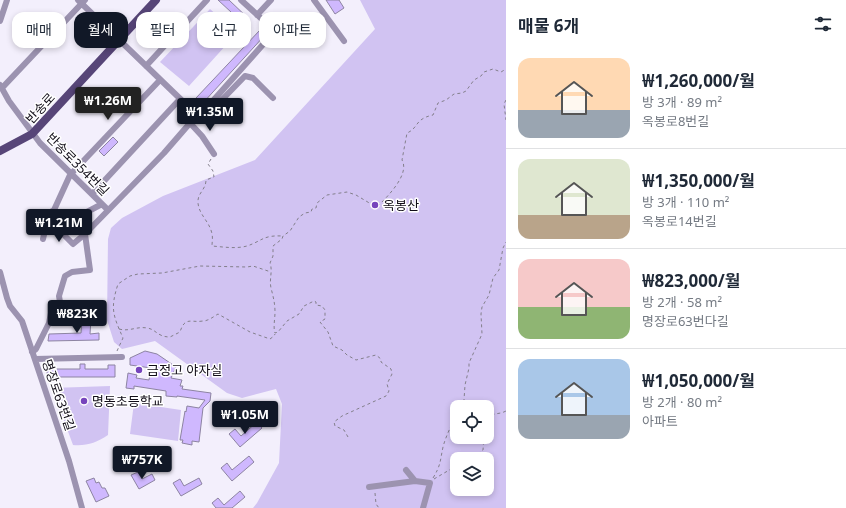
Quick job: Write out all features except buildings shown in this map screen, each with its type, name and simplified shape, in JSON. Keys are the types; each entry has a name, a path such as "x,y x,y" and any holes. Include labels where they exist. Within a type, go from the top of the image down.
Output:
{"main road":[{"name":"반송로","path":"128,29 156,0"},
{"name":"반송로","path":"0,151 32,134 111,48"}],"street":[{"path":"0,21 7,0"},
{"path":"146,66 207,0"},
{"path":"102,204 68,222 59,230 73,244 85,234 164,153 197,115 208,106 275,31 241,0"},
{"path":"257,15 272,0"},
{"path":"314,0 344,41"},
{"path":"1,86 82,1 92,12"},
{"path":"127,48 197,115"},
{"path":"208,106 213,109 245,76 253,78 273,98"},
{"path":"43,239 49,213 54,210 70,175 72,175 160,80"},
{"name":"반송로354번길","path":"1,86 32,134 108,210"},
{"path":"92,194 180,99"},
{"path":"190,123 202,136 214,154"},
{"path":"32,352 36,349 49,323 51,313 60,302 65,276 72,272 90,270 85,234"},
{"name":"명장로63번길","path":"0,272 10,306 22,321 69,460 82,508"},
{"path":"35,359 122,357"},
{"path":"406,470 415,481"},
{"path":"371,487 415,481 430,483 423,508"}],"path":[{"path":"275,333 275,304 271,287 272,272 270,263 274,252 272,249 275,244 290,231 299,217 305,213 311,212 312,209 316,208 317,203 327,196 347,192 356,195 371,204 379,205 385,200 388,194 394,190 403,172 402,160 407,133 413,130 421,118 433,114 438,103 446,100 454,94 466,91 474,80 481,76 484,72 493,69 501,72 506,69"},
{"path":"506,100 504,112 506,120"},
{"path":"214,154 208,164 213,171 214,177 206,180 205,186 198,196 199,210 212,234 212,246 236,248 248,246 269,236 283,236"},
{"path":"464,400 469,363 482,334 480,314 489,295 493,278 499,270 503,248 506,242"},
{"path":"114,356 123,338 114,318 113,307 115,293 118,284 130,276 138,274 162,273 205,265 247,268 253,266 272,272"},
{"path":"118,329 126,331 144,327 150,328 156,334 170,337 180,332 183,324 188,320 205,321 218,314 253,334 270,339 287,321 299,314 304,306 314,301 316,302 316,305 322,306 325,310 325,319 320,322 320,324 328,332 333,346 342,350 356,360 376,355 381,359 381,362 391,369 392,374 387,384 389,391 386,396 342,416 334,422 335,426 344,430 348,437"},
{"path":"494,414 502,413 506,410"},
{"path":"430,483 438,471 443,447 450,429"},
{"path":"430,483 450,470"},
{"path":"371,487 376,504 379,508"}],"shaded area":[{"path":"360,0 506,0 506,508 253,508 279,463 282,404 276,389 242,398 227,393 155,341 122,349 114,342 107,320 108,239 111,228 122,218 163,196 255,160 375,29"},
{"path":"197,23 197,48 223,48 189,86 160,62 173,48 189,48 189,31"},
{"path":"110,386 108,435 91,443 73,445 52,388"},
{"path":"134,403 181,410 178,441 130,434"}],"place":[{"name":"옥봉산","path":"375,205"},
{"name":"금정고 야자실","path":"139,370"},
{"name":"명동초등학교","path":"84,401"}]}
